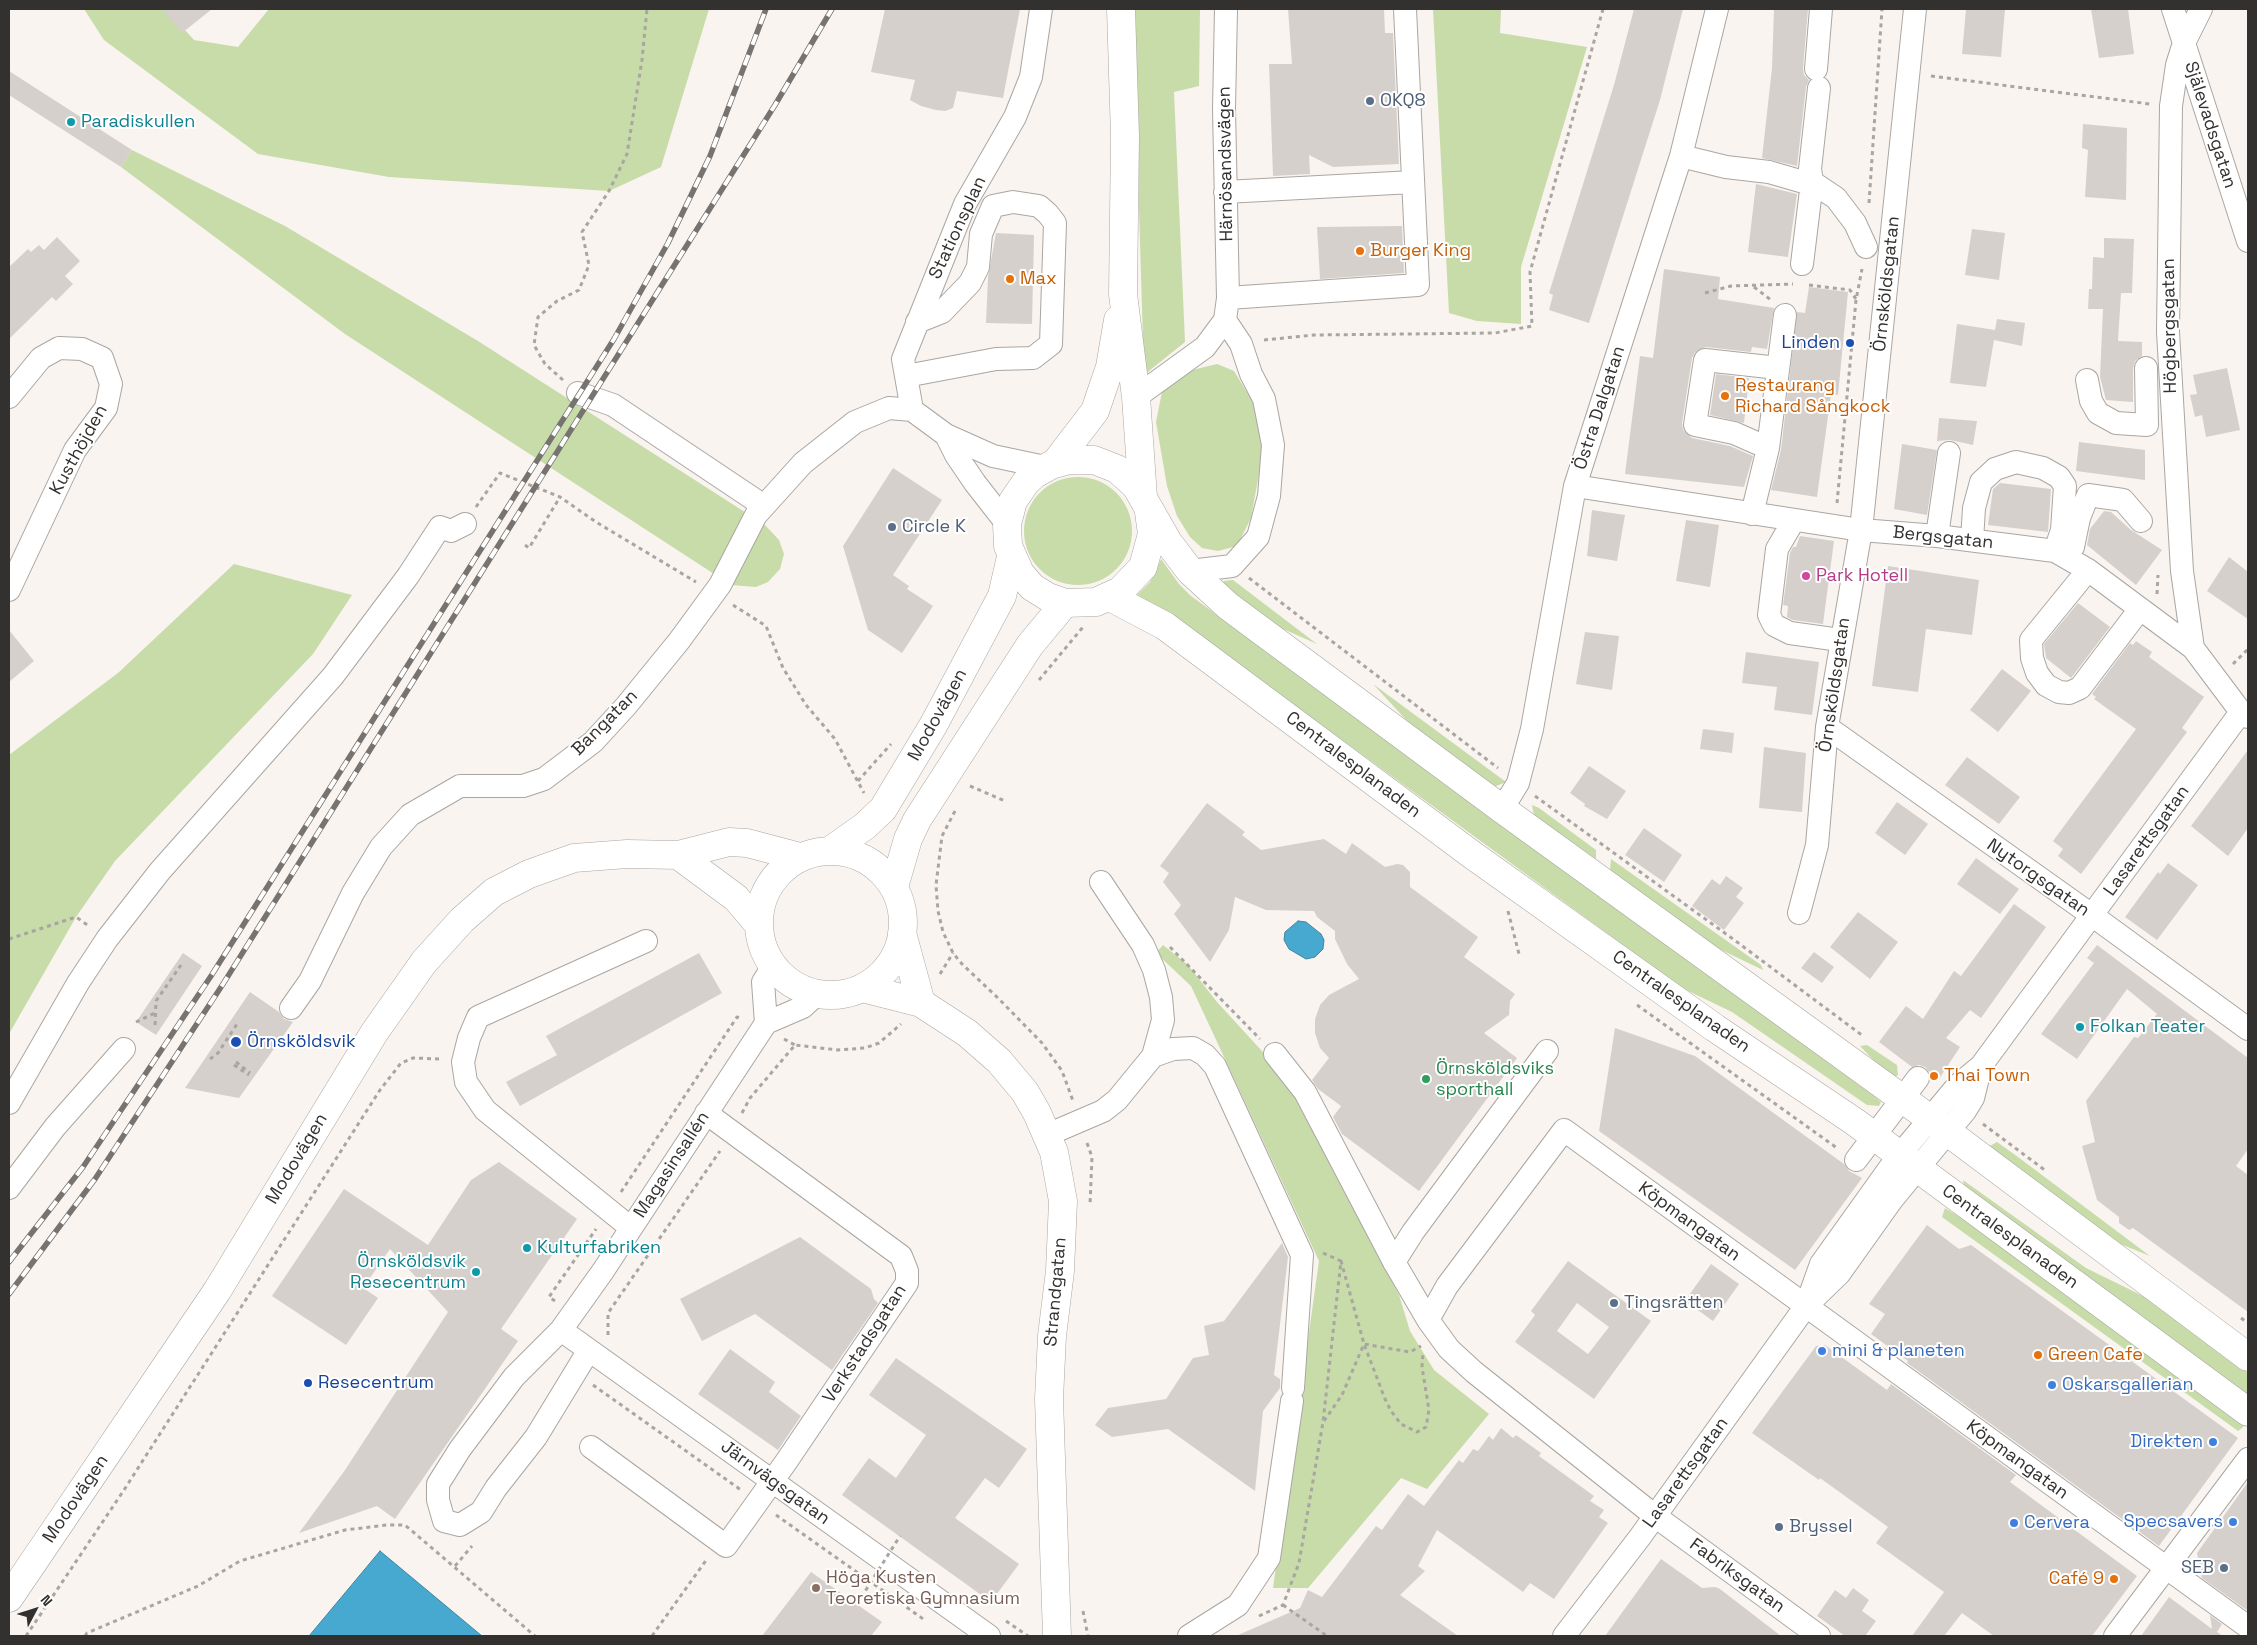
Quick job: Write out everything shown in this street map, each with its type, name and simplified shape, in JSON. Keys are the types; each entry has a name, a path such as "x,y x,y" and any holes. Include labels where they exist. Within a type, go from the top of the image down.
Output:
{"main road":[{"path":"1121,9 1125,137 1123,294 1136,397 1146,504 1152,534 1143,566 1129,584 1110,597 1088,603 1065,603 1048,597 1032,587 1020,573 1011,557 1007,524 1011,507 1019,491 1035,474 1051,465 1081,459 1106,464 1127,477 1146,504 1190,571 1228,606 1502,810 1938,1125 2248,1356"},
{"path":"1051,465 1095,411 1110,367 1123,294"},
{"name":"Modovägen","path":"831,850 858,832 883,809 934,724 1002,596 1011,557"},
{"name":"Centralesplanaden","path":"1110,597 1165,626 1480,859 1716,1028 1873,1136 2248,1412"},
{"name":"Modovägen","path":"894,887 908,840 917,820 1030,645 1065,603"},
{"name":"Modovägen","path":"9,1598 217,1291 374,1033 424,962 462,920 494,892 530,874 574,858 627,854 678,855 729,842 754,844 800,857"},
{"path":"902,933 896,955 882,974 862,988 840,995 817,994 800,988 785,979 773,966 762,946 758,924 761,903 769,884 783,868 800,857 815,852 831,850 850,853 868,860 883,872 894,887 900,902 902,933 921,1003"},
{"path":"678,855 736,898 758,924"},
{"name":"Strandgatan","path":"862,988 921,1003 967,1033 999,1061 1024,1092 1037,1113 1058,1168 1063,1201 1060,1271 1052,1336 1048,1399 1057,1636"}],"street":[{"name":"Stationsplan","path":"912,410 903,359 965,204 1015,117 1031,77 1041,9"},
{"name":"Härnösandsvägen","path":"1226,9 1226,309"},
{"path":"1226,309 1418,285 1405,9"},
{"name":"Östra Dalgatan","path":"1502,810 1518,783 1532,729 1575,486 1681,156 1717,9"},
{"path":"1802,278 1812,182 1810,169 1818,78 1821,9"},
{"name":"Örnsköldsgatan","path":"1799,913 1817,845 1827,727 1840,640 1860,530 1910,74 1915,9"},
{"name":"Själevadsgatan","path":"2173,9 2246,229"},
{"name":"Högbergsgatan","path":"2194,648 2182,571 2168,332 2171,106 2174,77 2184,43 2202,9"},
{"path":"1681,156 1726,167 1770,172 1800,181 1812,182 1836,198 1855,223 1866,247"},
{"path":"1225,192 1413,182"},
{"path":"906,376 996,359 1033,358 1051,344 1054,223 1039,206 1013,202 977,184"},
{"path":"917,322 942,312 970,282 978,267 981,234 988,214 993,206 1013,202"},
{"path":"1190,571 1232,566 1258,537 1269,496 1273,445 1264,399 1251,374 1226,309"},
{"path":"1136,397 1205,347 1226,309"},
{"path":"1752,514 1768,448 1785,315"},
{"name":"Kusthöjden","path":"9,397 41,358 59,348 82,349 102,358 111,384 106,408 75,450 9,590"},
{"path":"1768,448 1734,433 1695,426 1705,360 1778,368"},
{"path":"2146,368 2147,425"},
{"path":"2088,380 2091,401 2098,413 2116,423 2147,425 2175,452"},
{"path":"578,393 613,405 764,506"},
{"name":"Bangatan","path":"291,1008 310,981 353,894 381,847 410,815 460,786 523,786 544,779 592,742 626,706 717,589 756,515 803,463 855,422 889,408 912,410"},
{"path":"912,410 946,435 993,456 1051,465"},
{"path":"946,435 956,455 975,483 1007,524"},
{"path":"1937,536 1949,453"},
{"path":"1972,540 1974,508 1981,482 1995,469 2016,462 2042,468 2059,477 2065,486 2062,530 2071,560"},
{"name":"Bergsgatan","path":"1575,486 1860,530 1972,540 2071,560 2194,648 2244,715"},
{"path":"2141,521 2123,500 2088,495 2079,518 2071,560 2031,640 2032,658 2037,673 2046,685 2059,692 2069,693 2080,688 2147,614"},
{"path":"1794,520 1777,548 1769,615 1774,625 1790,633 1840,640"},
{"path":"9,1103 57,1018 107,939 160,871 333,676 408,576 440,527 451,531 465,524"},
{"name":"Lasarettsgatan","path":"1564,1636 1655,1516 1806,1306 1821,1264 1892,1184 1938,1125 1958,1085 1981,1066 2244,715"},
{"name":"Nytorgsgatan","path":"1827,727 2248,1029"},
{"path":"1047,1135 1103,1111 1117,1100 1153,1056 1163,1020 1161,997 1154,970 1143,945 1102,882"},
{"path":"631,1228 485,1110 466,1082 464,1062 468,1038 478,1017 646,941"},
{"path":"773,966 763,982 766,1023 803,1007 817,994"},
{"name":"Magasinsallén","path":"589,1350 536,1437 496,1488 481,1512 460,1525 444,1521 438,1500 438,1484 460,1449 514,1377 561,1330 631,1228 766,1023"},
{"path":"1153,1056 1173,1049 1193,1048 1205,1055 1215,1066 1302,1255 1293,1395 1269,1558 1238,1605 1189,1636"},
{"path":"9,1188 54,1127 124,1049"},
{"path":"1394,1262 1413,1232 1547,1052"},
{"path":"1275,1054 1305,1092 1394,1262 1428,1320 1449,1349 1474,1372 1655,1516"},
{"name":"Lasarettsgatan","path":"1938,1125 1965,1111 1973,1098 1981,1066"},
{"path":"1856,1160 1918,1078"},
{"name":"Verkstadsgatan","path":"706,1113 901,1256 907,1271 907,1283 773,1480 726,1546 720,1542"},
{"name":"Köpmangatan","path":"1428,1320 1447,1286 1564,1130 2248,1627"},
{"name":"Järnvägsgatan","path":"561,1330 989,1636"},
{"path":"591,1447 720,1542"},
{"path":"2115,1636 2248,1459"},
{"name":"Fabriksgatan","path":"1655,1516 1819,1636"}],"path":[{"path":"578,393 545,364 534,344 538,317 557,301 579,290 589,265 582,232 609,191 627,154 642,60 647,9"},
{"path":"1241,344 1314,335 1495,333 1532,326 1530,272 1602,9"},
{"path":"1910,74 2171,106"},
{"path":"1705,293 1731,286 1802,278 1850,290 1856,300"},
{"path":"465,524 500,474"},
{"path":"525,545 529,548 560,497"},
{"path":"1232,566 1518,783 1733,939 1870,1042"},
{"path":"2147,614 2159,568"},
{"path":"1035,686 1068,643 1090,622"},
{"path":"966,793 975,778"},
{"path":"970,786 1005,801"},
{"path":"956,809 942,836 936,884 938,911 943,932 952,953 1020,1019 1062,1071 1092,1157 1091,1200"},
{"path":"1508,908 1519,954"},
{"path":"9,939 76,917 107,939"},
{"path":"1168,945 1275,1054"},
{"path":"155,1025 156,1001 180,965"},
{"path":"1635,1003 1856,1160"},
{"path":"136,1022 155,1013"},
{"path":"210,1059 218,1053 237,1024"},
{"path":"26,1636 124,1490 380,1090 401,1063 413,1058 464,1062"},
{"path":"235,1064 249,1074"},
{"path":"1965,1111 2052,1177"},
{"path":"1323,1253 1331,1254 1341,1260 1364,1344 1391,1411 1401,1424 1417,1432 1426,1427 1429,1410 1422,1367 1424,1343 1410,1352 1364,1344"},
{"path":"1258,1616 1283,1605 1299,1563 1323,1422 1341,1260"},
{"path":"2240,1317 2248,1323"},
{"path":"1323,1422 1342,1395 1364,1344"},
{"path":"85,1636 87,1633 198,1586 240,1561 345,1530 386,1524 405,1525 535,1636"},
{"path":"857,1604 900,1536"},
{"path":"652,1636 720,1542"},
{"path":"1283,1605 1327,1636"}],"green space":[{"path":"84,9 166,9 194,40 238,47 269,9 709,9 661,167 609,191 389,177 258,154 104,40"},
{"path":"1133,9 1200,9 1199,86 1174,92 1185,342 1144,375"},
{"path":"1433,9 1501,9 1500,33 1587,47 1521,267 1521,324 1477,321 1449,313"},
{"path":"132,150 285,226 478,341 765,525 779,540 784,554 780,569 768,582 756,587 731,585 345,334 121,167"},
{"path":"1217,364 1234,371 1257,409 1264,446 1251,518 1237,546 1218,551 1202,548 1190,537 1177,516 1167,486 1156,422 1162,392 1188,371"},
{"path":"1078,477 1099,481 1116,493 1128,510 1132,531 1128,552 1116,569 1099,581 1078,585 1057,581 1040,569 1028,552 1024,531 1028,510 1040,493 1057,481"},
{"path":"1161,559 1179,584 1191,596 1874,1096 1881,1102 1879,1106 1867,1105 1732,1012 1682,988 1171,615 1133,599 1150,582"},
{"path":"234,564 352,595 313,654 115,861 76,917 9,1034 9,755 118,673"},
{"path":"1233,580 1317,644 1272,624 1221,585 1224,581"},
{"path":"1373,684 1506,782 1494,787 1409,723"},
{"path":"1532,805 1539,808 1596,850 1596,859 1534,815"},
{"path":"1611,859 1761,965 1763,970 1715,947 1610,870"},
{"path":"1163,945 1188,965 1217,1002 1284,1075 1399,1295 1410,1331 1434,1370 1489,1414 1427,1489 1401,1478 1308,1588 1273,1588 1319,1261 1191,986 1156,953"},
{"path":"1867,1045 1897,1065 1898,1075 1894,1077 1879,1066 1860,1046"},
{"path":"1997,1142 2150,1256 2113,1241 1988,1147"},
{"path":"1963,1180 2086,1268 2145,1297 2248,1373 2248,1396 1964,1185"},
{"path":"1945,1208 1969,1223 2244,1426 2238,1431 1942,1217"}],"water":[{"path":"1298,921 1306,922 1321,934 1324,940 1323,949 1315,957 1306,959 1289,949 1284,940 1285,932"},
{"path":"380,1551 482,1636 309,1636"}],"building":[{"path":"162,9 212,9 182,33"},
{"path":"885,9 1020,9 1003,98 957,91 953,108 945,111 936,110 921,106 910,100 915,80 871,72"},
{"path":"1288,9 1384,9 1385,33 1393,33 1399,164 1333,167 1309,155 1310,174 1273,176 1269,64 1292,64"},
{"path":"1634,9 1683,9 1660,100 1589,323 1549,310 1553,295 1549,293 1614,85"},
{"path":"1774,9 1808,9 1803,68 1804,75 1809,80 1806,87 1797,166 1762,158 1772,68"},
{"path":"1966,9 2005,9 2001,57 1962,54"},
{"path":"2091,9 2128,9 2134,54 2099,58"},
{"name":"Paradiskullen","path":"9,71 132,150 121,167 9,95"},
{"path":"2083,124 2127,128 2126,200 2085,197 2088,150 2082,148"},
{"path":"1756,184 1797,194 1788,257 1748,252"},
{"path":"1402,226 1404,273 1320,279 1317,227"},
{"path":"1972,229 2005,233 1999,280 1965,275"},
{"name":"Max","path":"996,233 1034,235 1032,324 986,323 988,277"},
{"path":"57,237 80,261 65,276 73,284 56,301 52,297 9,339 9,267 28,249 31,252 39,245 44,250"},
{"path":"2104,238 2134,239 2132,293 2121,293 2118,341 2142,342 2142,356 2135,361 2133,368 2133,402 2106,400 2100,377 2103,309 2088,309 2089,289 2092,289 2093,257 2104,258"},
{"path":"1664,269 1720,277 1718,299 1774,308 1767,349 1752,347 1751,352 1706,347 1695,352 1692,358 1682,423 1683,430 1692,438 1730,446 1753,456 1744,487 1625,474 1640,356 1653,358"},
{"path":"1809,287 1848,292 1838,395 1831,394 1817,497 1771,490 1781,450 1797,312 1805,313"},
{"path":"1997,319 2025,323 2022,346 1994,340 1986,387 1950,383 1957,324 1995,330"},
{"path":"2227,368 2240,430 2206,437 2202,415 2195,417 2190,395 2197,394 2193,375"},
{"path":"1716,374 1749,378 1744,423 1710,415"},
{"path":"1939,418 1977,421 1973,445 1950,440 1937,441"},
{"path":"2079,442 2145,450 2145,480 2076,471"},
{"path":"1902,444 1937,450 1927,515 1894,509"},
{"path":"893,468 942,500 893,575 909,586 907,589 933,606 902,653 868,630 843,546"},
{"path":"2000,483 2051,489 2048,532 1988,525 1993,489"},
{"path":"1592,510 1625,515 1617,561 1587,556"},
{"path":"2104,511 2111,512 2131,530 2162,550 2136,585 2087,545 2090,529"},
{"path":"1686,520 1719,525 1710,587 1676,581"},
{"name":"Park Hotell","path":"1800,536 1834,541 1823,624 1793,620 1787,617 1788,606 1783,605 1790,553 1793,547 1796,547"},
{"path":"2229,557 2248,572 2248,619 2207,591"},
{"path":"1888,566 1979,580 1972,635 1926,629 1918,692 1872,686"},
{"path":"2078,603 2110,627 2071,678 2046,658 2044,644"},
{"path":"9,630 34,661 9,682"},
{"path":"1585,632 1619,636 1612,690 1576,684"},
{"path":"2136,641 2152,652 2149,657 2204,697 2182,728 2187,732 2081,874 2058,856 2063,849 2053,841 2136,729 2094,699 2096,697 2092,694 2130,643 2133,645"},
{"path":"1746,652 1819,662 1812,715 1774,710 1777,687 1742,683"},
{"path":"2002,669 2031,691 1998,732 1970,710"},
{"path":"1703,729 1734,733 1732,753 1700,749"},
{"path":"1764,747 1806,753 1802,812 1759,808"},
{"path":"2248,750 2248,828 2228,856 2191,826"},
{"path":"1967,757 2020,797 1999,824 1945,785"},
{"path":"1589,766 1626,791 1607,819 1584,806 1585,804 1570,793"},
{"path":"1897,802 1928,824 1905,855 1875,833"},
{"path":"1207,803 1245,832 1242,835 1261,850 1324,839 1346,854 1352,843 1385,867 1397,864 1403,865 1410,872 1410,887 1478,937 1464,957 1515,994 1510,1001 1509,1015 1484,1033 1517,1058 1419,1191 1342,1134 1333,1117 1341,1106 1318,1089 1312,1080 1329,1058 1320,1048 1315,1033 1315,1019 1320,1005 1329,995 1359,979 1347,964 1335,939 1335,931 1317,917 1314,911 1266,910 1235,897 1229,930 1210,962 1174,914 1181,905 1163,882 1169,873 1160,866"},
{"path":"1644,828 1682,855 1664,882 1625,855"},
{"path":"1976,858 2019,889 2000,914 1957,884"},
{"path":"2168,863 2198,885 2157,940 2125,917 2158,872 2160,874"},
{"path":"1726,876 1743,888 1736,897 1744,903 1724,930 1692,906 1712,879 1720,885"},
{"path":"2014,904 2046,927 1981,1018 1970,1010 1946,1038 1960,1047 1939,1079 1931,1080 1930,1073 1925,1067 1919,1065 1912,1067 1879,1042 1906,1006 1923,1019 1954,971 1961,976"},
{"path":"1858,912 1898,942 1870,979 1830,947"},
{"path":"2097,945 2248,1058 2248,1149 2236,1166 2248,1175 2248,1312 2133,1228 2129,1230 2119,1223 2119,1217 2097,1200 2082,1146 2095,1142 2086,1101 2134,1037 2138,1038 2157,1014 2127,989 2077,1059 2041,1034 2094,963 2087,958"},
{"path":"1814,952 1834,967 1822,983 1801,968"},
{"path":"183,953 202,966 156,1035 136,1022"},
{"path":"699,953 722,993 520,1106 506,1082 557,1055 546,1036"},
{"path":"250,992 279,1012 284,1019 293,1022 239,1098 185,1088"},
{"path":"1615,1028 1695,1056 1844,1164 1849,1171 1862,1178 1795,1270 1599,1131"},
{"path":"499,1162 577,1219 501,1329 518,1341 395,1519 377,1506 299,1533 345,1470 448,1312 390,1249 363,1288 378,1298 346,1345 272,1296 344,1189 428,1245 471,1180"},
{"name":"Oskarsgallerian","path":"1927,1225 1959,1249 1971,1245 2238,1438 2159,1546 1907,1363 1908,1361 1871,1334 1885,1314 1869,1304"},
{"path":"800,1237 871,1289 874,1299 878,1303 832,1370 755,1314 702,1341 680,1299"},
{"path":"1282,1243 1288,1257 1274,1375 1280,1379 1280,1388 1263,1411 1255,1491 1168,1429 1112,1437 1095,1425 1108,1408 1166,1399 1193,1358 1209,1355 1204,1326 1224,1321"},
{"path":"1568,1261 1651,1321 1594,1399 1515,1342 1535,1315 1531,1311","holes":["1577,1303 1609,1327 1588,1354 1557,1331"]},
{"path":"1711,1264 1739,1284 1713,1321 1685,1301"},
{"path":"1825,1345 1887,1390 1891,1384 2016,1475 2010,1482 2137,1576 2092,1636 1994,1636 1962,1613 1944,1636 1912,1636 1944,1592 1876,1543 1888,1527 1820,1478 1819,1480 1752,1433 1816,1346"},
{"path":"730,1349 775,1382 769,1392 801,1416 778,1450 698,1394"},
{"path":"896,1358 1027,1449 999,1488 985,1478 955,1518 1019,1564 991,1602 842,1495 869,1458 896,1478 926,1435 869,1395"},
{"path":"1501,1428 1513,1438 1516,1435 1541,1453 1539,1456 1594,1496 1590,1501 1604,1510 1599,1517 1608,1523 1554,1599 1530,1583 1523,1592 1437,1530 1418,1566 1425,1571 1400,1595 1458,1636 1236,1636 1300,1608 1308,1590 1322,1597 1376,1526 1382,1530 1408,1494 1424,1506 1459,1460 1463,1463 1473,1449 1478,1451 1489,1436 1493,1440"},
{"path":"2248,1482 2248,1611 2202,1578 2197,1553"},
{"path":"1661,1559 1702,1588 1715,1587 1720,1589 1781,1636 1605,1636"},
{"name":"Höga Kusten Teoretiska Gymnasium","path":"811,1572 882,1622 871,1636 762,1636"},
{"path":"1853,1588 1869,1600 1862,1611 1876,1621 1865,1636 1845,1636 1817,1616 1835,1590 1846,1598"},
{"path":"2169,1597 2212,1629 2210,1615 2222,1624 2217,1632 2223,1636 2141,1636"}],"railway":[{"path":"9,1262 83,1167 211,976 614,339 668,243 710,156 766,9"},
{"path":"9,1294 95,1179 223,984 775,105 832,9"}],"place":[{"name":"OKQ8","path":"1370,101"},
{"name":"Paradiskullen","path":"71,122"},
{"name":"Burger King","path":"1360,251"},
{"name":"Max","path":"1010,279"},
{"name":"Linden","path":"1850,343"},
{"name":"Restaurang Richard Sångkock","path":"1725,396"},
{"name":"Circle K","path":"892,527"},
{"name":"Park Hotell","path":"1806,576"},
{"name":"Folkan Teater","path":"2080,1027"},
{"name":"Örnsköldsvik","path":"236,1042"},
{"name":"Thai Town","path":"1934,1076"},
{"name":"Örnsköldsviks sporthall","path":"1426,1079"},
{"name":"Kulturfabriken","path":"527,1248"},
{"name":"Örnsköldsvik Resecentrum","path":"476,1272"},
{"name":"Tingsrätten","path":"1614,1303"},
{"name":"mini & planeten","path":"1822,1351"},
{"name":"Green Cafe","path":"2038,1355"},
{"name":"Resecentrum","path":"308,1383"},
{"name":"Oskarsgallerian","path":"2052,1385"},
{"name":"Direkten","path":"2213,1442"},
{"name":"Specsavers","path":"2233,1522"},
{"name":"Cervera","path":"2014,1523"},
{"name":"Bryssel","path":"1779,1527"},
{"name":"SEB","path":"2224,1568"},
{"name":"Café 9","path":"2114,1579"},
{"name":"Höga Kusten Teoretiska Gymnasium","path":"816,1588"}]}
